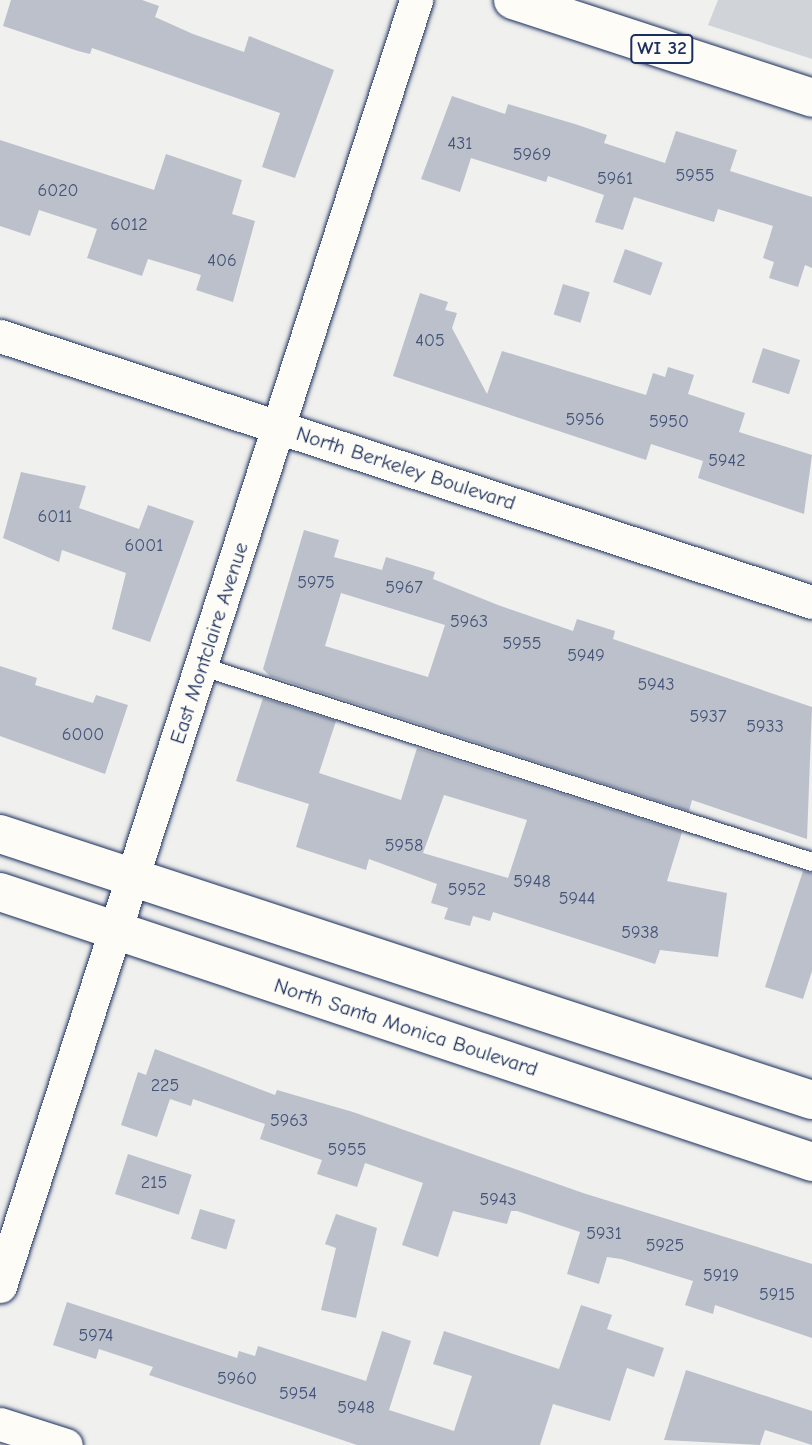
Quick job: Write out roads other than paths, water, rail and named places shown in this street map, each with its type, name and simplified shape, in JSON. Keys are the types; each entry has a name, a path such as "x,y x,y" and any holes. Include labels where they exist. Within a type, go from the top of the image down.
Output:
{"street":[{"name":"East Montclaire Avenue","path":"0,1286 416,0"},
{"name":"WI 32","path":"513,0 812,98"},
{"name":"North Berkeley Boulevard","path":"0,336 812,602"},
{"path":"0,834 812,1100"},
{"name":"North Santa Monica Boulevard","path":"0,892 812,1162"},
{"path":"0,1424 66,1445"}],"lane":[{"path":"201,666 812,862"}]}
